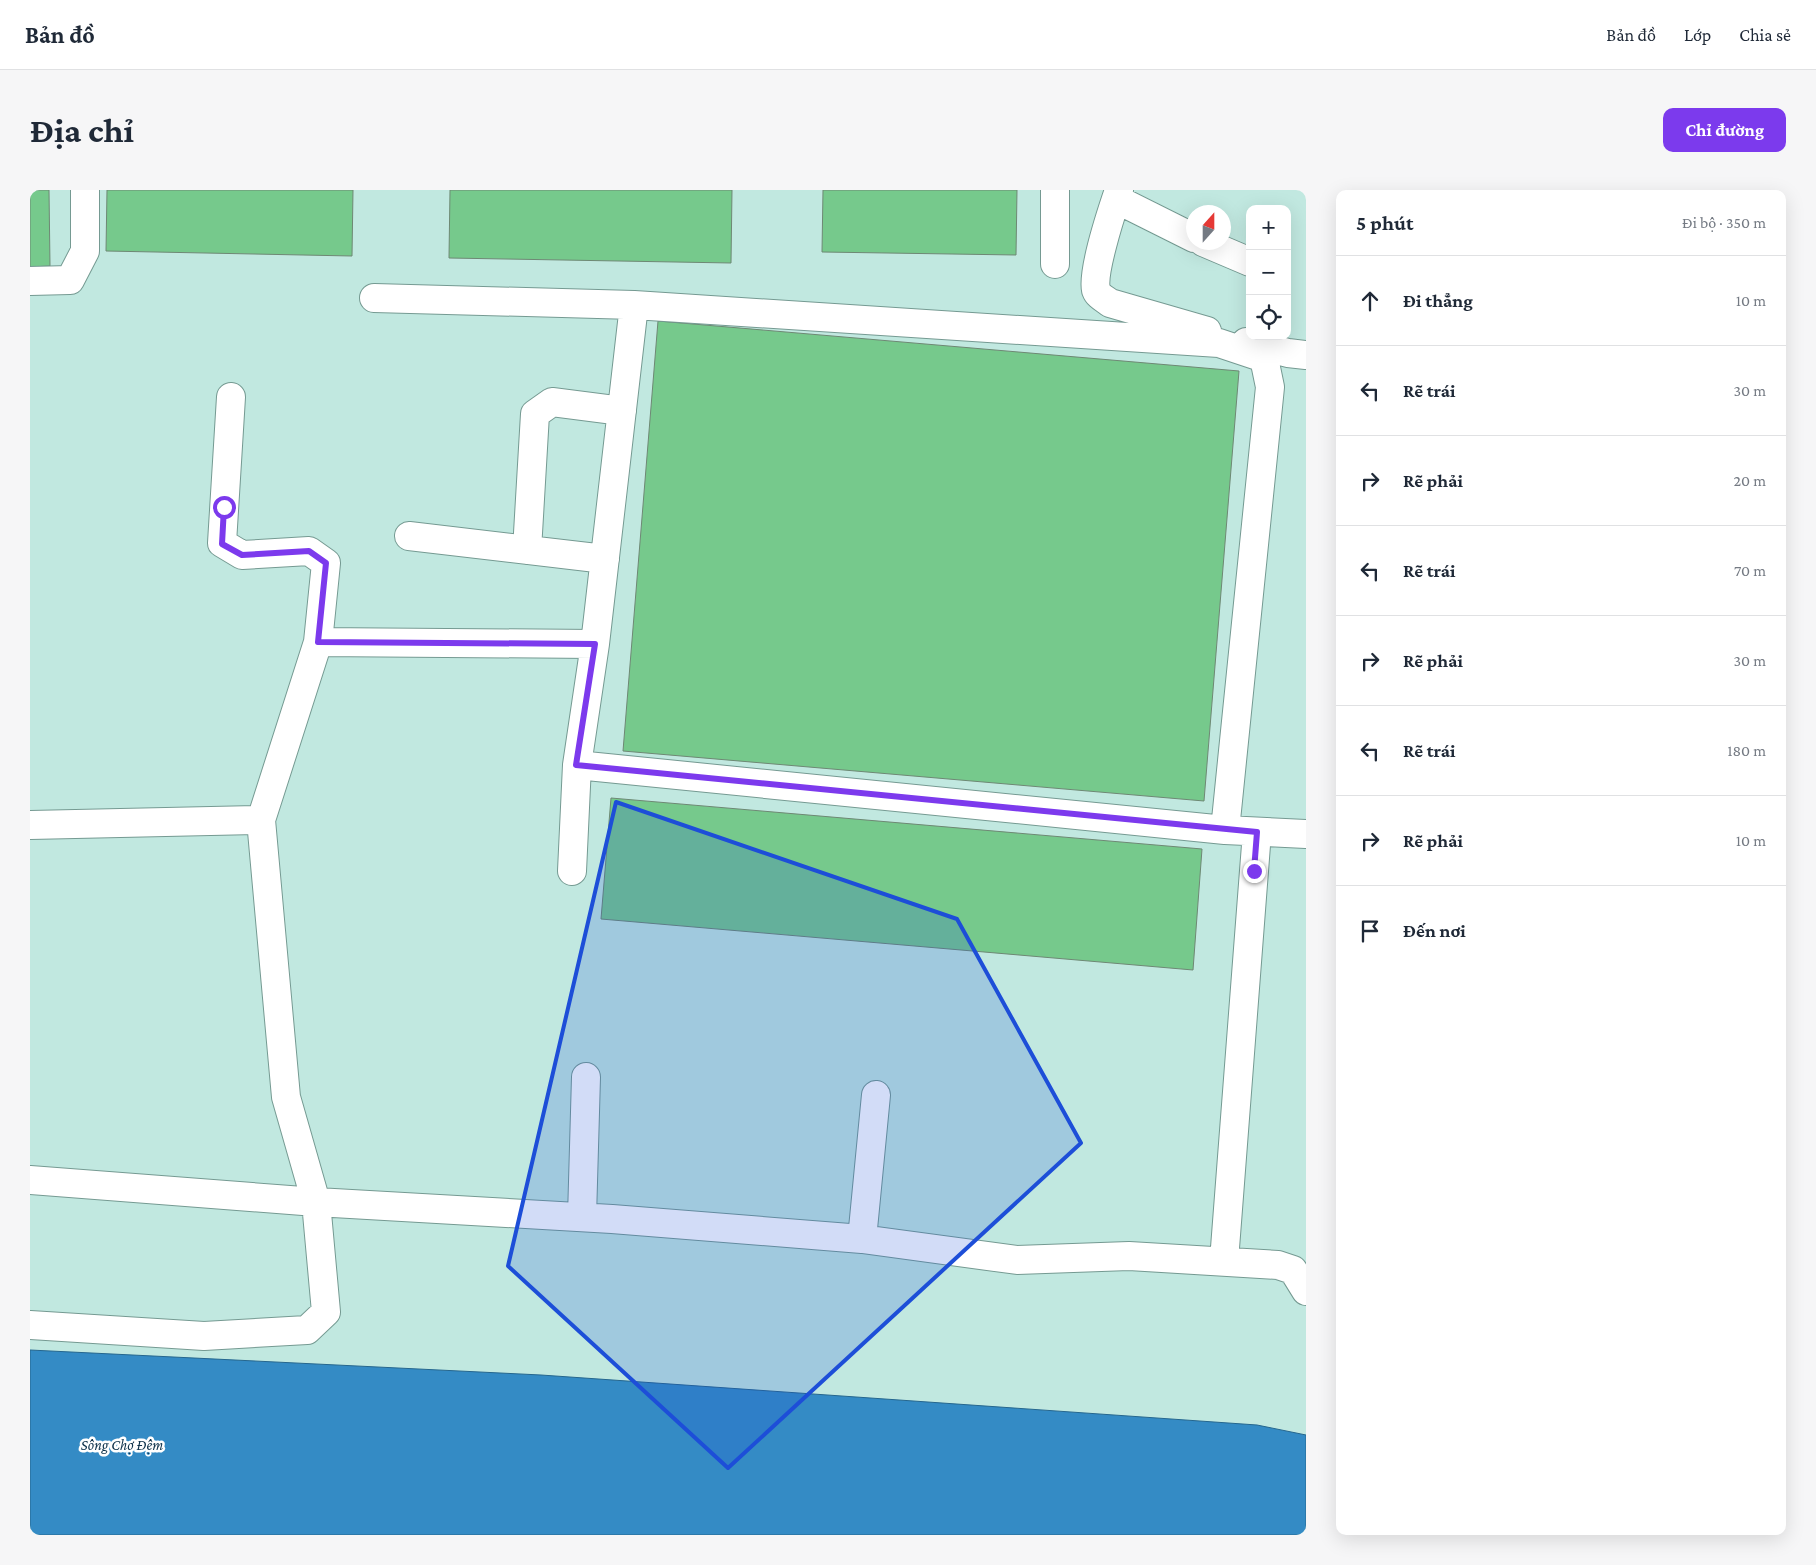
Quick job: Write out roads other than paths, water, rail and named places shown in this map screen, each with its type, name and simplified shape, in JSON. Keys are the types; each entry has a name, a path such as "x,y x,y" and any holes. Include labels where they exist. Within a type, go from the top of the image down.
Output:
{"street":[{"path":"30,281 70,280 84,251 85,190"},
{"path":"1054,264 1055,190"},
{"path":"1186,233 1117,194 1098,274 1096,290 1100,296 1110,303 1288,353 1306,355"},
{"path":"1222,250 1246,260"},
{"path":"374,298 634,305 1219,343 1264,358 1270,387 1225,830"},
{"path":"572,871 576,765 595,644 634,305"},
{"path":"30,1325 204,1336 306,1330 326,1312 316,1202 286,1097 261,820 318,642 326,563 309,551 242,555 222,544 231,397"},
{"path":"526,550 535,414 552,402 622,412"},
{"path":"409,536 604,560"},
{"path":"318,642 595,644"},
{"path":"576,765 1225,830 1306,834"},
{"path":"30,825 261,820"},
{"path":"1224,1261 1257,832"},
{"path":"582,1218 586,1077"},
{"path":"862,1239 876,1095"},
{"path":"30,1180 316,1202 582,1218 862,1239 1017,1260 1129,1256 1278,1265 1293,1270 1306,1291"}],"water":[{"name":"Sông Chợ Đệm","path":"30,1350 541,1375 1257,1425 1306,1435 1306,1535 30,1535"}]}
